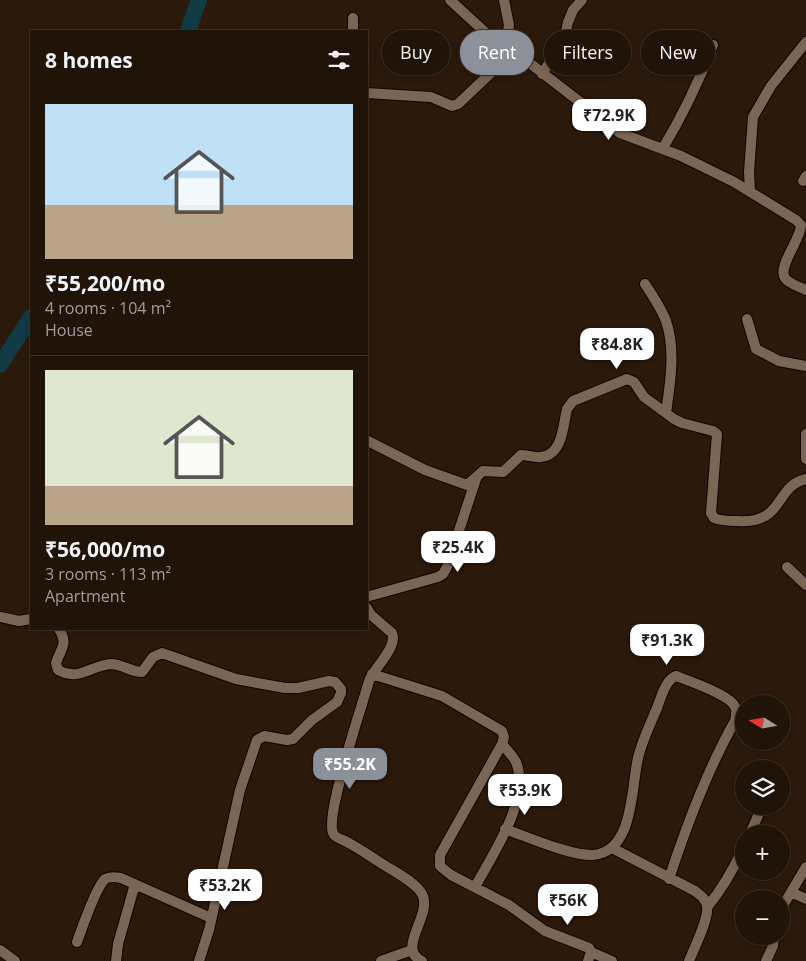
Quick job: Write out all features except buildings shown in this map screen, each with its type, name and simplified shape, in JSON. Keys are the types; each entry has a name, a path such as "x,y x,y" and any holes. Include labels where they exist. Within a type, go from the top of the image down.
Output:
{"street":[{"path":"450,0 483,30"},
{"path":"504,0 508,30"},
{"path":"542,74 564,40 573,10 582,0"},
{"path":"353,18 353,30"},
{"path":"750,192 749,172 753,116 771,86 806,42"},
{"path":"534,67 616,131 681,156 750,192 796,220 801,225 800,232 783,271 785,279 806,290"},
{"path":"368,93 432,97 452,106 458,104 486,75"},
{"path":"663,148 683,114 702,75"},
{"path":"645,284 657,302 666,322 670,342 670,384 666,413"},
{"path":"747,319 756,349 779,361 806,366"},
{"path":"368,441 425,470 460,484 469,485 485,470 503,472 522,455 540,458 553,453 559,444 566,408 573,401 627,379 634,382 644,397 682,423 713,431 717,434 712,514 716,519 744,522 759,520 767,516 778,505 793,484 806,479"},
{"path":"806,434 806,459"},
{"path":"368,596 438,578 443,574 478,475"},
{"path":"787,567 806,585"},
{"path":"368,610 394,636 392,645 372,674 333,806 332,831 337,838 355,846 412,883 421,892 424,899 423,914 412,944 412,950 416,958 422,961"},
{"path":"0,617 18,621 30,619"},
{"path":"60,630 63,635 64,645 56,663 58,670 70,675 76,675 100,666 112,664 142,672 154,657 162,652 236,679 285,688 298,688 332,681 341,689 337,702 312,720 293,738 287,740 264,736 257,740 240,790 211,918 199,961"},
{"path":"372,674 428,690 459,704 502,731 504,737 502,744 440,855 440,866 508,905 545,931 589,948 589,956 612,961"},
{"path":"505,829 584,854 599,854 612,848 623,834 638,757 665,688 676,676 720,695 735,705 737,713 735,721 708,774 682,839 669,879"},
{"path":"475,887 505,829 518,796 519,784 515,761 502,744"},
{"path":"612,848 695,891 705,899 708,906"},
{"path":"689,961 701,931 708,906 719,893 735,867"},
{"path":"806,867 791,892 806,899"},
{"path":"77,942 100,887 106,879 115,877 211,918"},
{"path":"116,961 118,944 135,884"},
{"path":"766,961 773,945"},
{"path":"0,950 15,961"},
{"path":"382,961 412,950"}],"waterway":[{"path":"188,30 199,0"},
{"path":"0,365 30,319"}]}
